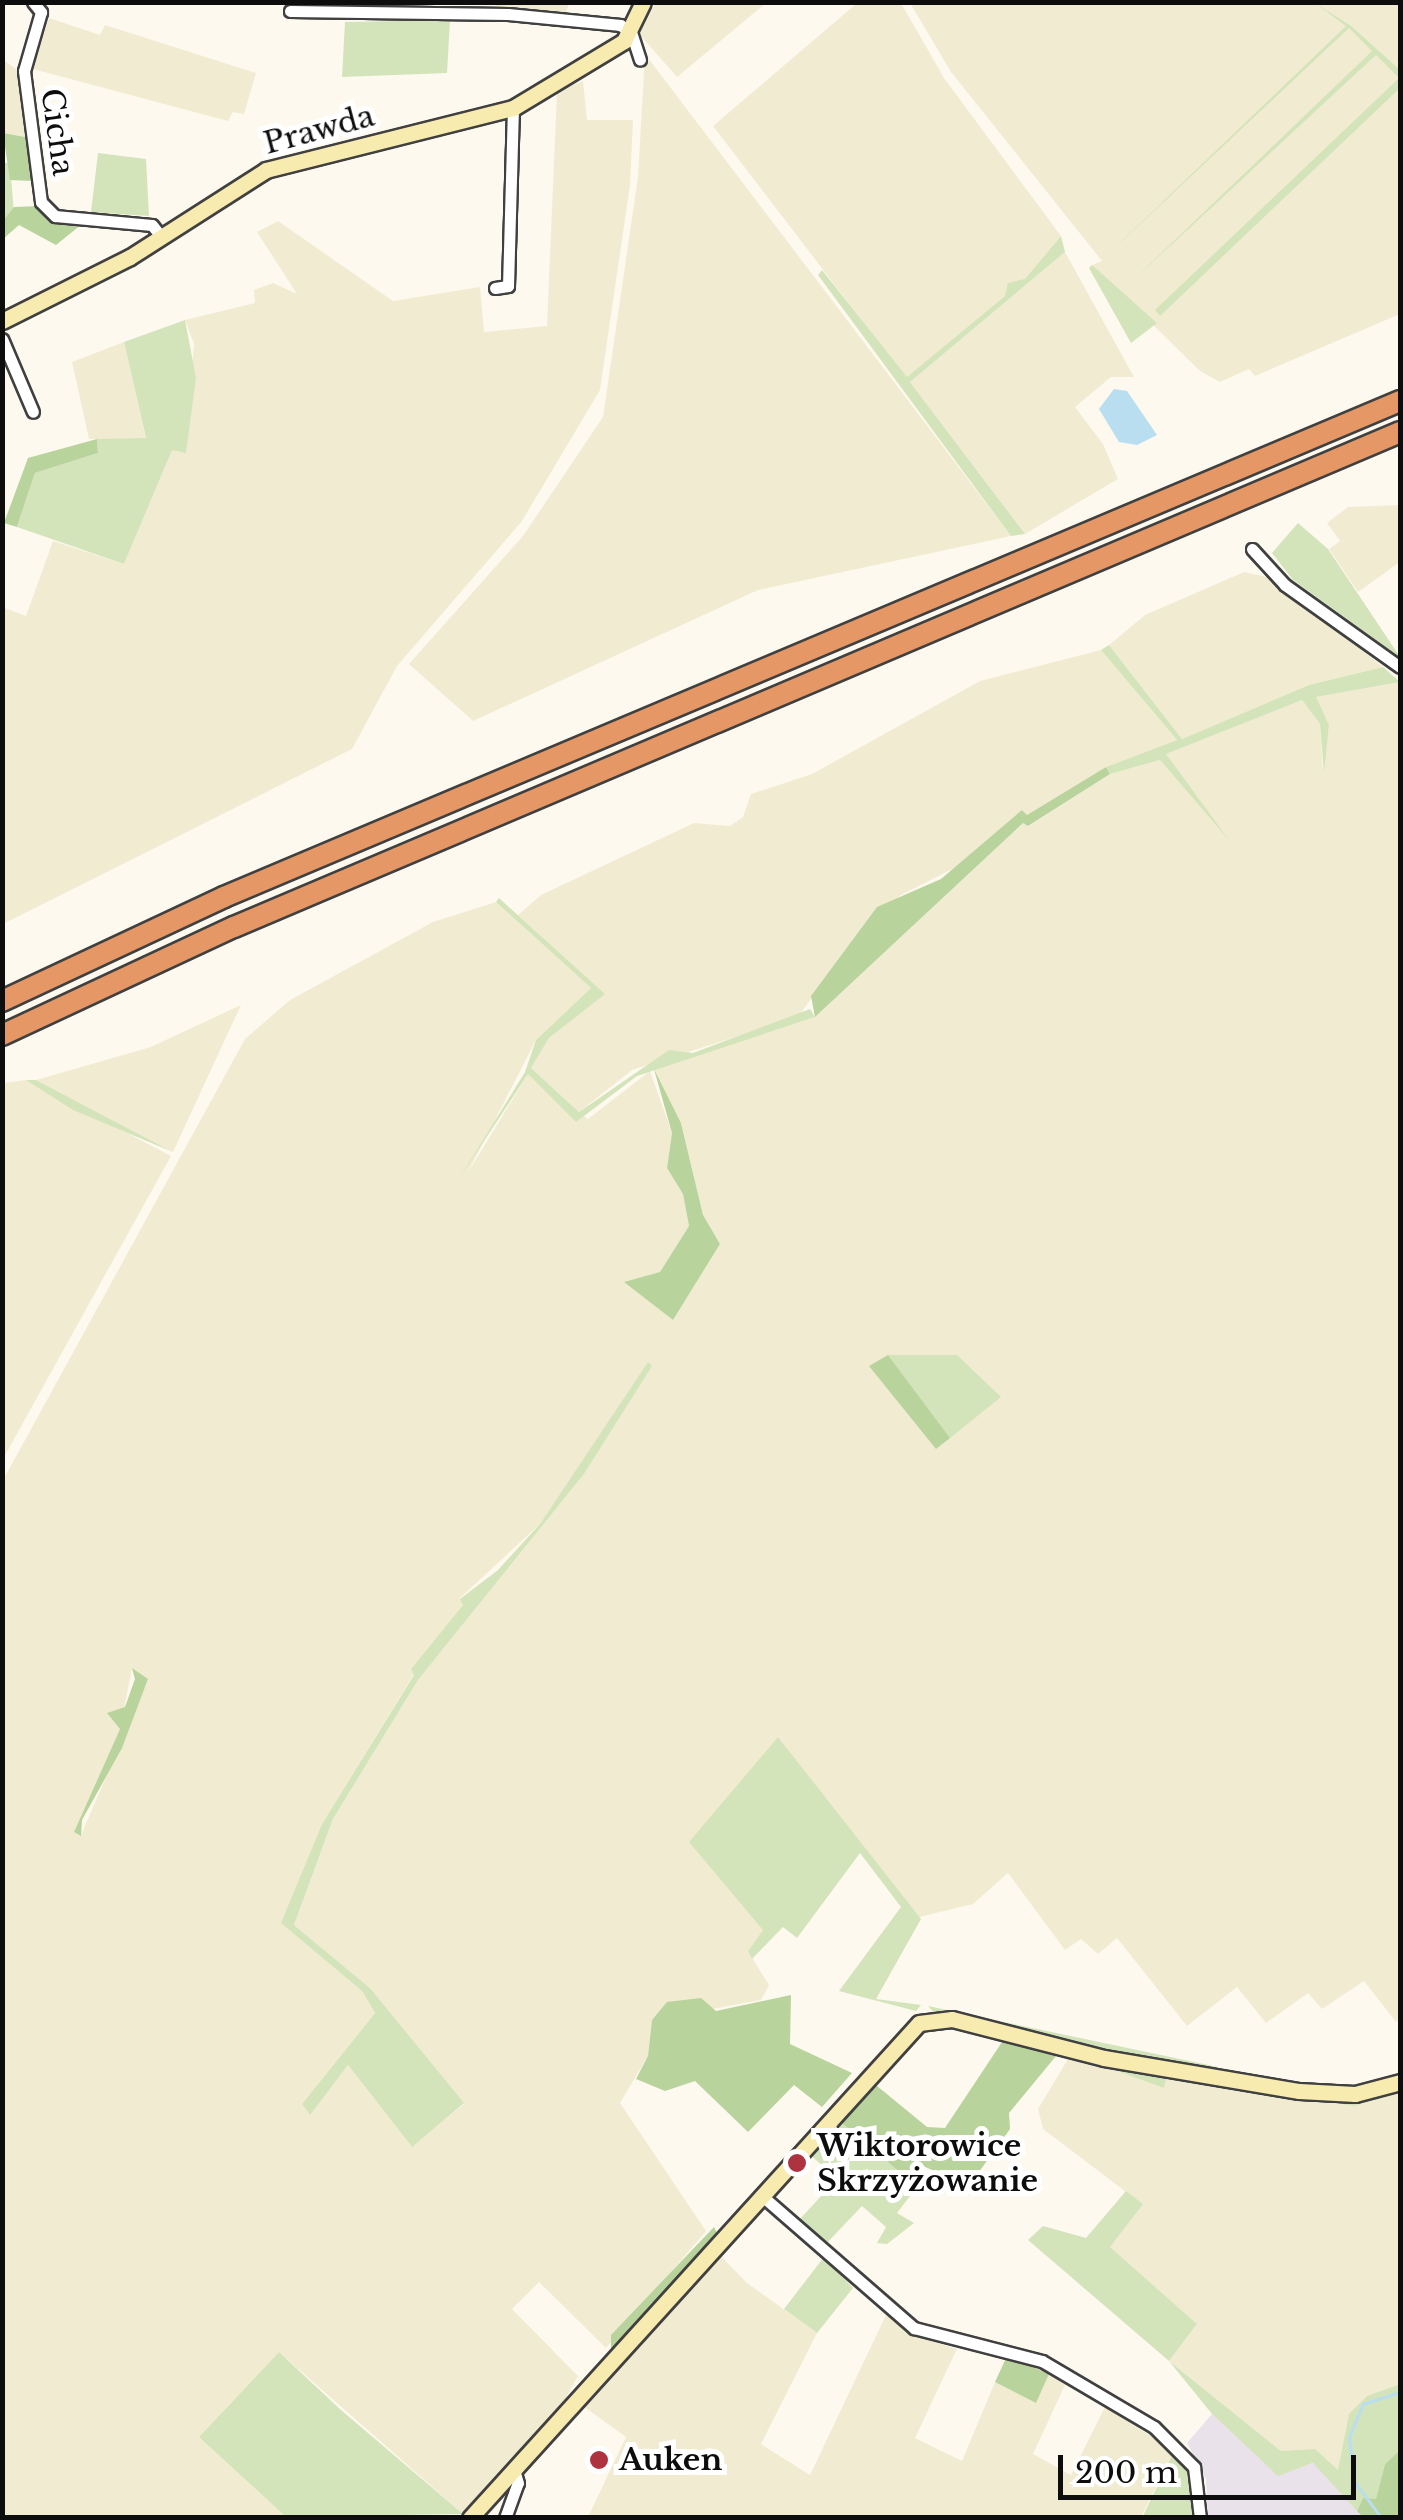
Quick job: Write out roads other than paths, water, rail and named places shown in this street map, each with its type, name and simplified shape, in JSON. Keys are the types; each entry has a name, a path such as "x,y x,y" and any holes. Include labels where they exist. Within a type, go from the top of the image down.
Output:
{"highway":[{"path":"2,1001 224,897 1400,401"},
{"path":"2,1036 234,926 1400,432"}],"street":[{"name":"Cicha","path":"32,2 42,12 24,71 41,202 55,216 152,226 162,238"},
{"path":"640,60 631,32 642,2"},
{"path":"290,11 508,14 620,25 631,32"},
{"name":"Prawda","path":"2,321 162,238 266,170 512,108 607,54 631,32"},
{"path":"494,288 508,286 512,108"},
{"path":"2,338 33,412"},
{"path":"1252,550 1284,586 1400,667"},
{"path":"470,2518 877,2064 919,2023 952,2019 1104,2058 1300,2092 1355,2094 1400,2082"},
{"path":"762,2195 914,2328 1042,2362 1154,2427 1194,2468 1200,2518"},
{"path":"504,2518 518,2483 514,2470"}],"water":[{"path":"1114,389 1127,391 1157,435 1137,445 1119,442 1099,409"}],"waterway":[{"path":"1381,2518 1354,2481 1349,2437 1363,2404 1400,2392"}],"place":[{"name":"Wiktorowice Skrzyżowanie","path":"797,2163"},
{"name":"Auken","path":"599,2460"}]}
